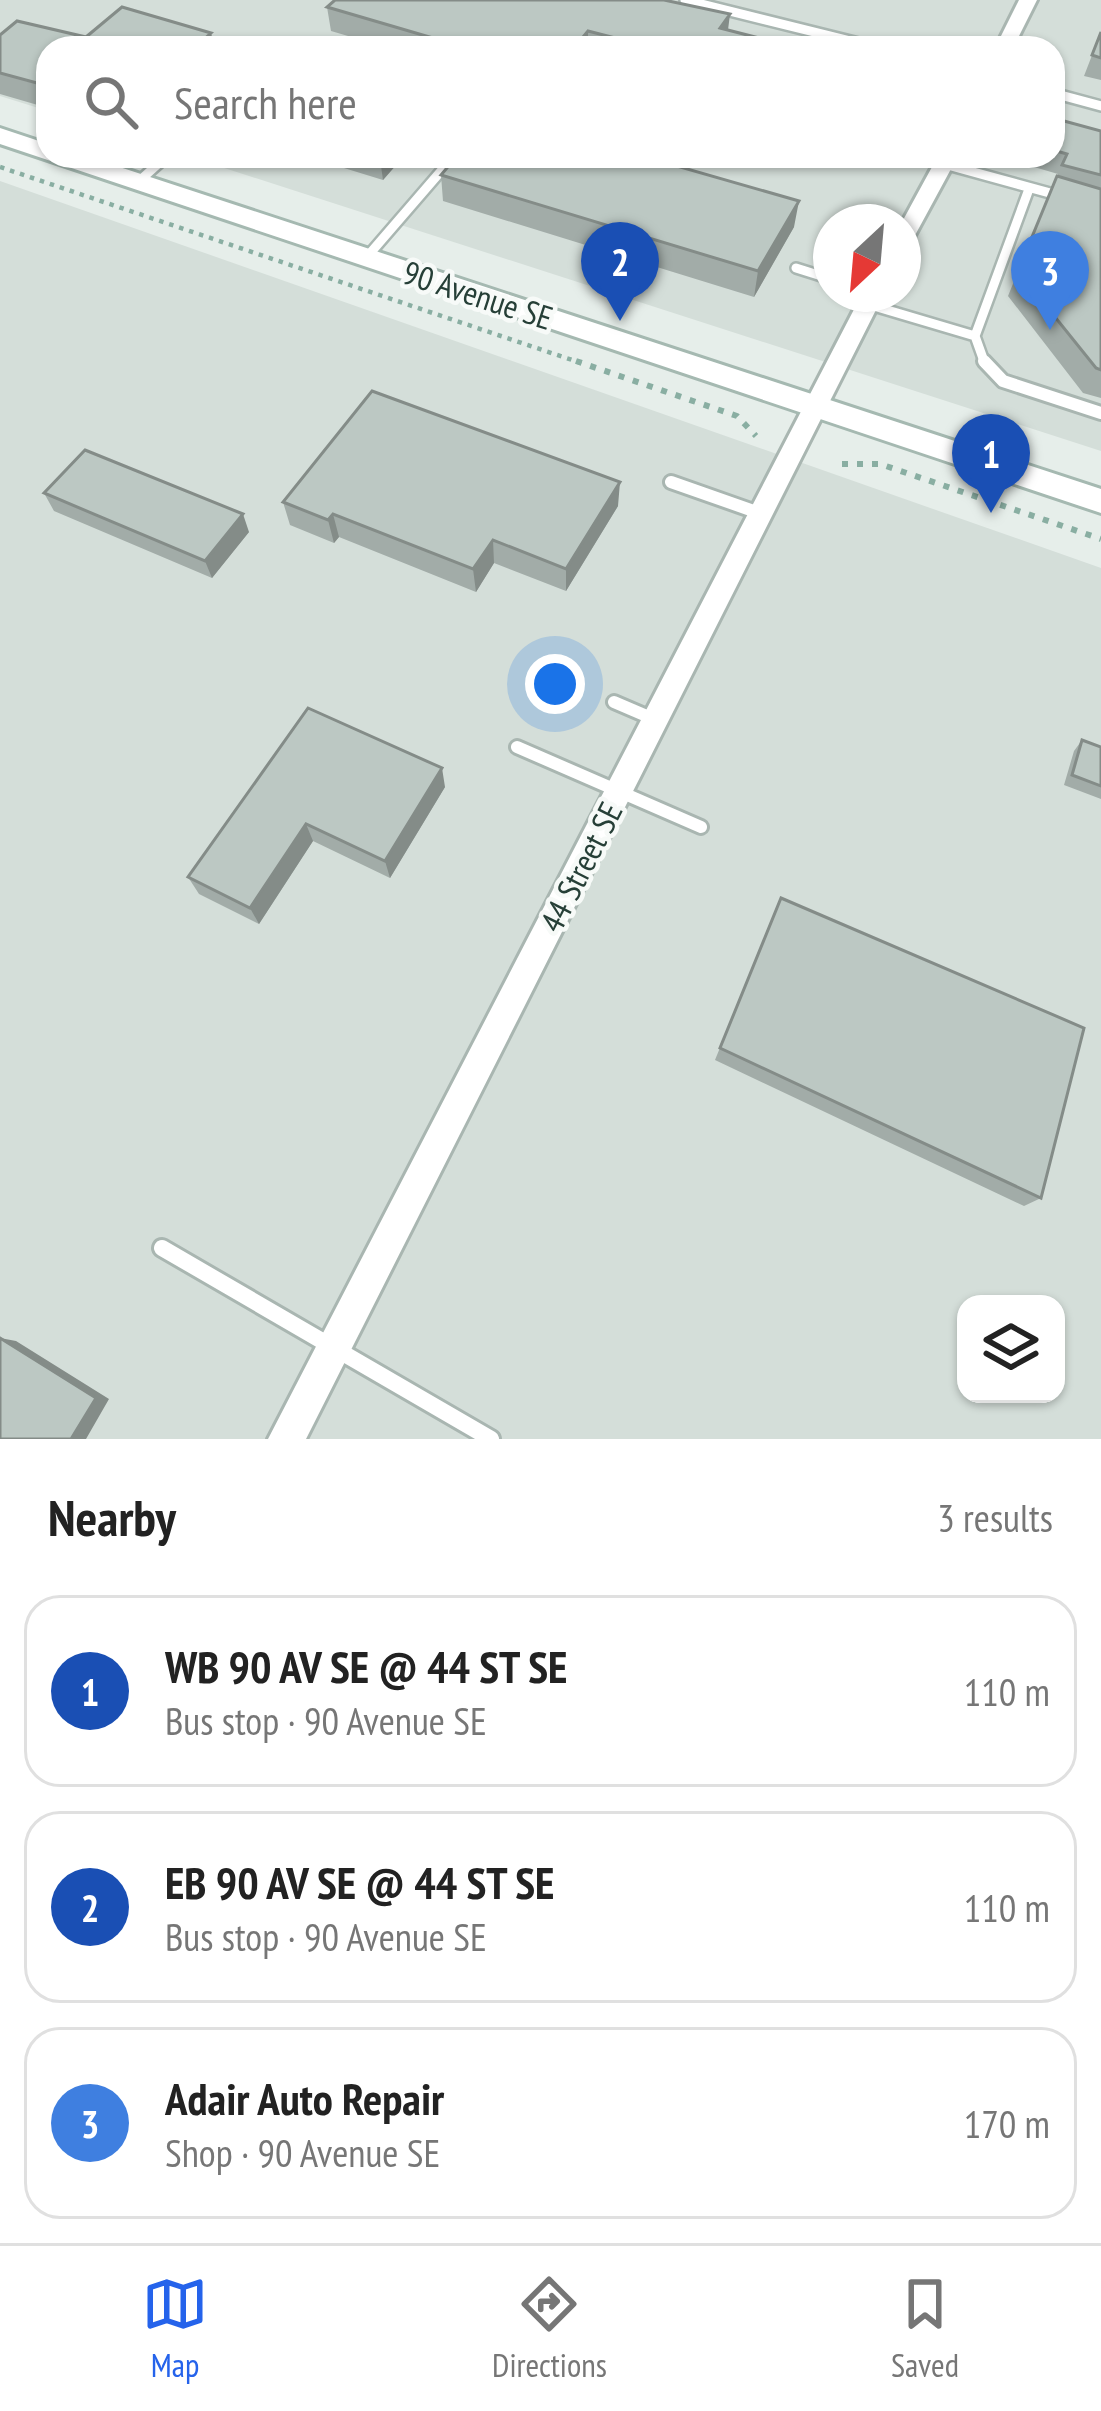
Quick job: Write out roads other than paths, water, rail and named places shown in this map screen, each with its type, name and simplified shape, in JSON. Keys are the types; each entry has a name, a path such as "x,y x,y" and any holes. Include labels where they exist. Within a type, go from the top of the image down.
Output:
{"street":[{"path":"1010,36 1028,0"},
{"path":"0,136 36,148"},
{"name":"90 Avenue SE","path":"95,168 1101,501"},
{"path":"921,206 942,168"},
{"name":"44 Street SE","path":"286,1439 864,312"}],"lane":[{"path":"685,0 830,36"},
{"path":"1065,96 1101,106"},
{"path":"138,182 153,168"},
{"path":"366,258 444,168"},
{"path":"969,168 1101,207"},
{"path":"1029,189 975,336 986,366 1004,381 1101,412"},
{"path":"796,268 813,273"},
{"path":"907,312 975,336"},
{"path":"671,482 762,514"},
{"path":"614,702 656,720"},
{"path":"517,747 700,827"},
{"path":"161,1248 491,1439"}],"place":[{"name":"EB 90 AV SE @ 44 ST SE","path":"620,321"},
{"name":"Adair Auto Repair","path":"1050,330"},
{"name":"WB 90 AV SE @ 44 ST SE","path":"991,513"}]}
